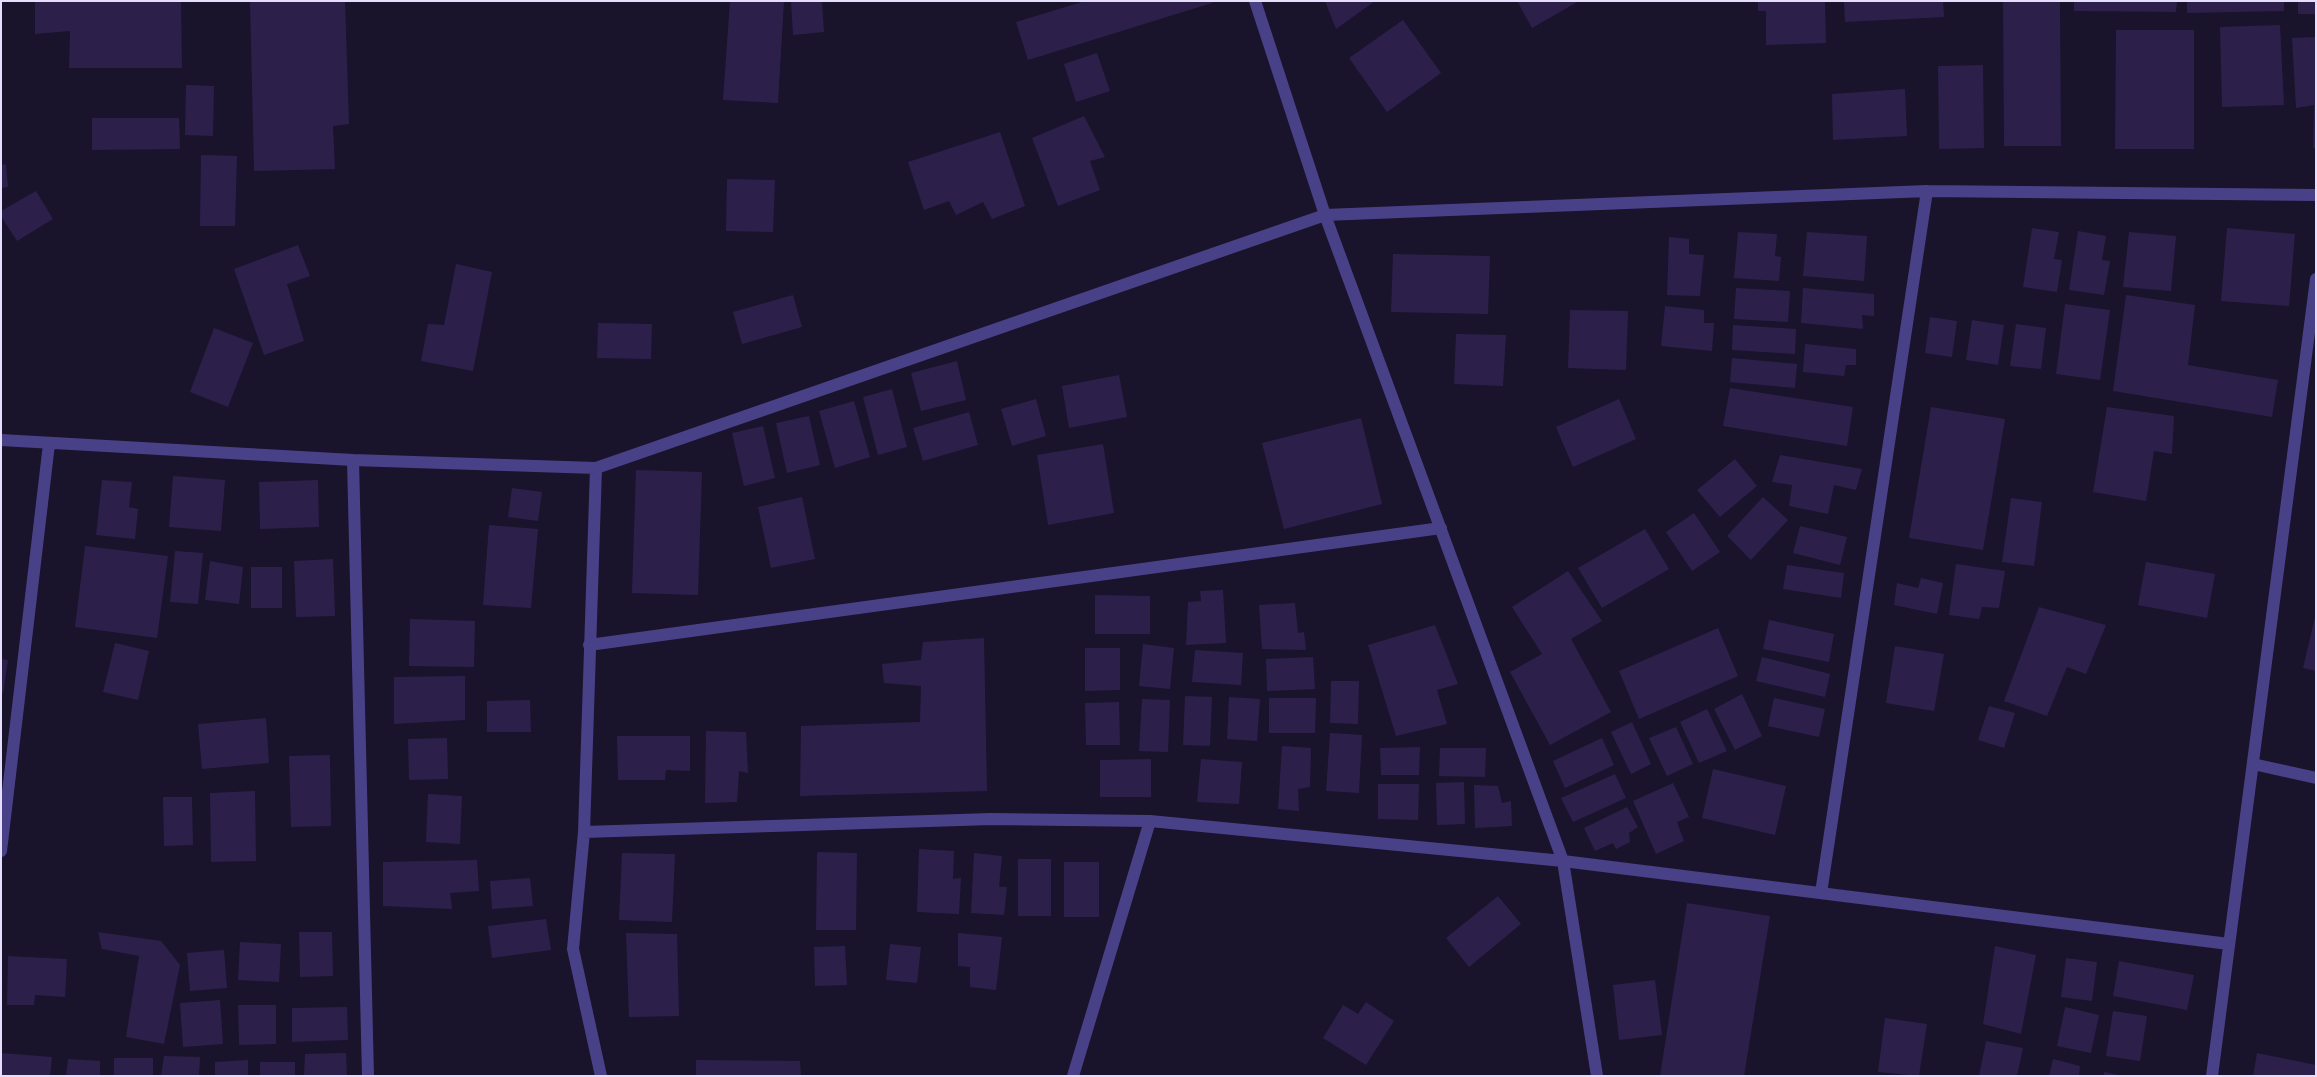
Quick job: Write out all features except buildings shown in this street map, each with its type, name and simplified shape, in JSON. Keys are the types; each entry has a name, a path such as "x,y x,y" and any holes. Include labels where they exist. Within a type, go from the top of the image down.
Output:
{"street":[{"path":"1255,1 1325,215 1563,861 1597,1076"},
{"path":"1821,893 1927,191"},
{"path":"1,440 353,460 596,468 1325,215 1927,191 2316,195"},
{"path":"2212,1076 2316,279"},
{"path":"1,851 49,444"},
{"path":"353,460 368,1076"},
{"path":"596,468 584,832 573,949 601,1076"},
{"path":"589,645 1441,528"},
{"path":"2253,764 2316,778"},
{"path":"584,832 991,819 1150,822 1563,861 2229,944"},
{"path":"1073,1076 1150,822"}]}
